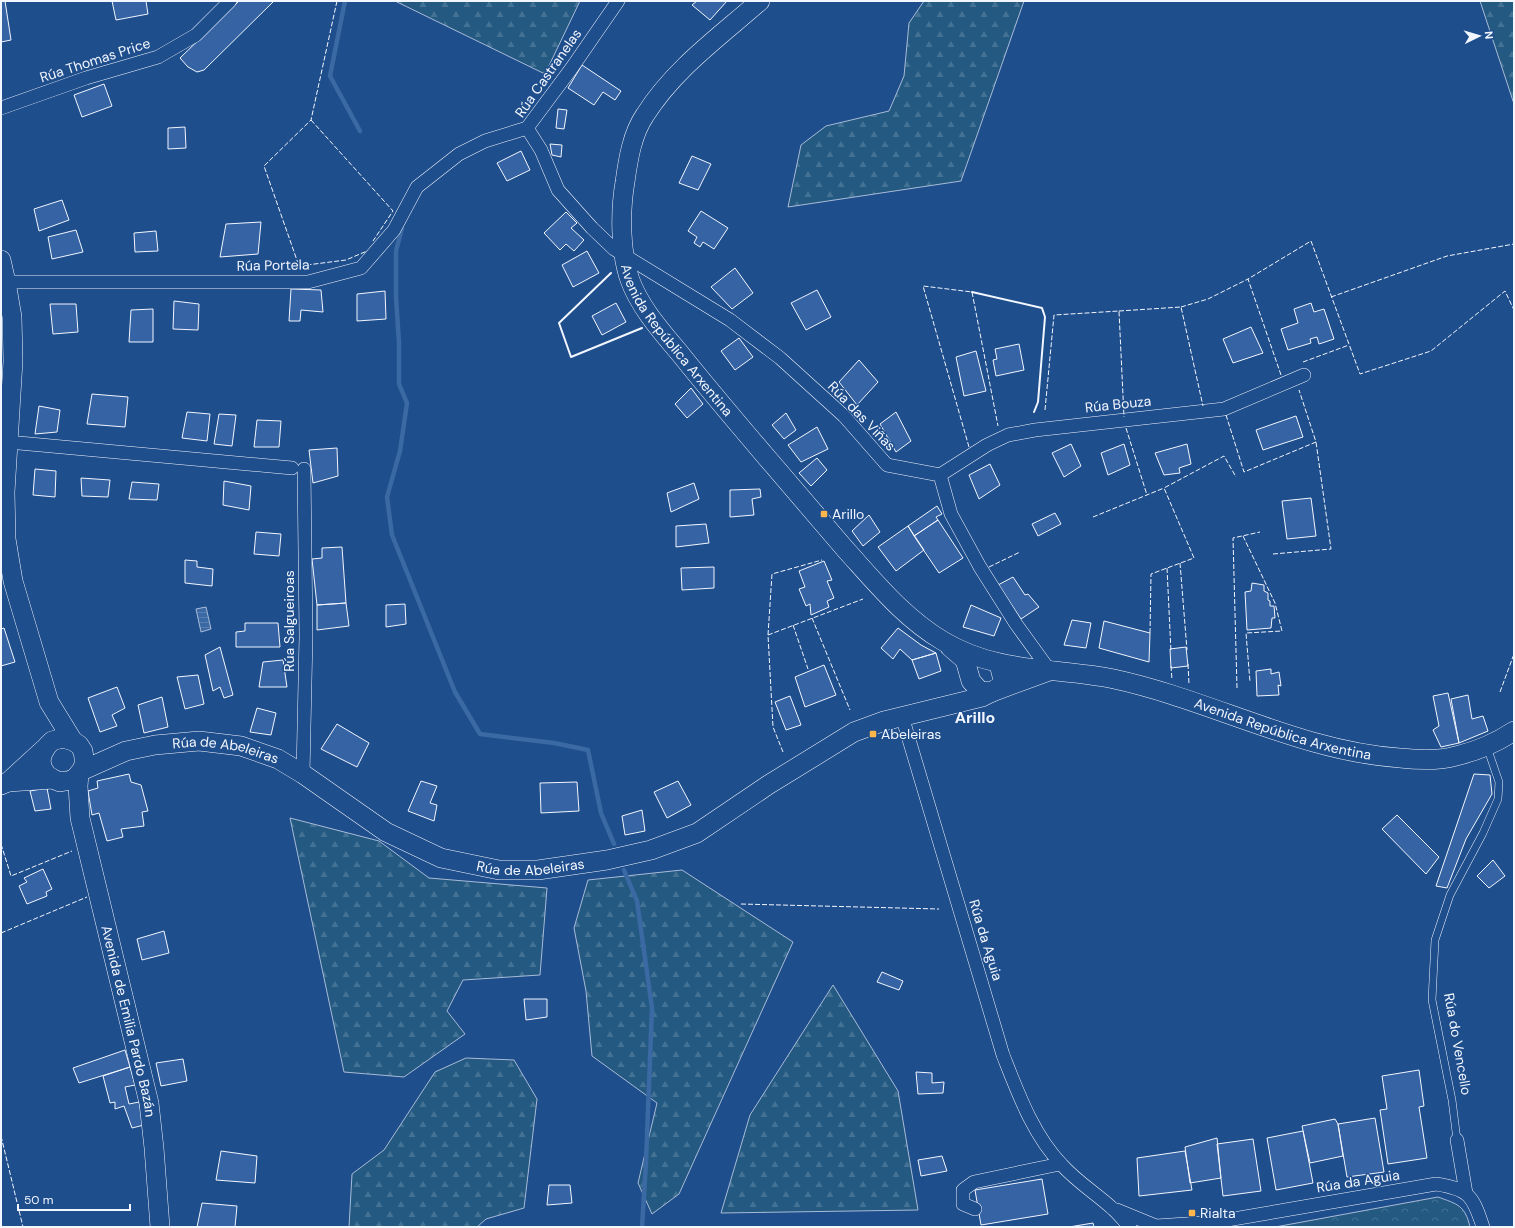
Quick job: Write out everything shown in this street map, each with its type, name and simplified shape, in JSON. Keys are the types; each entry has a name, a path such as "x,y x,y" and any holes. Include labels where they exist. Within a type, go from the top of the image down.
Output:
{"street":[{"name":"Rúa Thomas Price","path":"1,108 86,78 158,57 196,35 230,1"},
{"name":"Rúa Castranelas","path":"618,1 571,69 527,128 542,150 558,190 610,246 625,255"},
{"name":"Avenida República Arxentina","path":"760,1 687,63 666,86 642,118 630,154 623,194 622,228 630,280 643,304 670,342 800,498 886,595 914,621 945,642 965,660 971,681"},
{"name":"Rúa Portela","path":"6,282 308,282 361,268 394,230 418,187 459,154 485,141 527,128"},
{"name":"Rúa das Viñas","path":"625,255 730,320 780,358 844,416 887,465 940,475"},
{"path":"1,260 12,317 13,361 3,492 6,539 13,581 49,702 83,751 84,758 80,773 71,780 60,782 54,780 47,775 41,762 45,747 49,702"},
{"name":"Rúa Bouza","path":"940,475 987,445 1008,435 1035,430 1224,408 1304,375"},
{"name":"Rúa Salgueiroas","path":"8,442 298,469 306,636 303,774"},
{"path":"940,475 951,514 980,568 1016,624 1050,671"},
{"name":"Avenida República Arxentina","path":"945,642 995,663 1107,678 1146,687 1232,714 1291,735 1366,754 1393,758 1430,760 1454,757 1487,747 1514,732"},
{"path":"971,681 980,690 992,692 1002,684 1002,676 995,663"},
{"name":"Rúa de Abeleiras","path":"930,710 995,663"},
{"name":"Avenida República Arxentina","path":"992,692 1050,671"},
{"name":"Rúa de Abeleiras","path":"80,773 126,751 155,745 199,741 241,746 278,759 303,774 386,832 440,858 499,870 538,870 607,860 651,850 697,834 768,785 854,732 902,716 982,697 992,692"},
{"name":"Rúa da Aguia","path":"902,716 1003,1055 1019,1096 1038,1134 1060,1164 1085,1187 1114,1209 1130,1227"},
{"path":"5,783 52,741 66,739 76,743"},
{"name":"Rúa de Abeleiras","path":"76,743 93,749 126,751"},
{"name":"Avenida de Emilia Pardo Bazán","path":"80,773 78,786 80,818 149,1103 160,1227"},
{"path":"5,783 54,780"},
{"name":"Avenida de Emilia Pardo Bazán","path":"54,780 66,793 80,818"},
{"name":"Rúa do Vencello","path":"1457,1140 1466,1193"},
{"path":"975,1209 963,1204 963,1190 974,1182 1060,1164"},
{"name":"Rúa da Aguia","path":"1114,1209 1156,1226 1213,1224 1436,1184 1449,1186 1466,1193"},
{"path":"1466,1193 1476,1205 1483,1227"}],"lane":[{"name":"Rúa do Vencello","path":"1457,1140 1452,1100 1432,1000 1435,940 1450,895 1483,833 1498,799 1499,782 1487,747"}],"green space":[{"path":"395,1 580,1 545,74"},
{"path":"924,1 1024,1 961,181 788,207 801,145 826,126 889,111 904,76 909,23"},
{"path":"1480,1 1514,1 1514,104"},
{"path":"290,818 379,841 429,878 547,888 540,975 463,980 447,1011 465,1034 404,1077 344,1072"},
{"path":"682,870 793,942 679,1194 652,1214 638,1183 657,1103 592,1056 586,991 574,928 588,880"},
{"path":"833,985 898,1091 918,1210 721,1213 750,1115"},
{"path":"466,1058 514,1060 537,1099 524,1208 486,1219 477,1227 349,1227 352,1174 384,1150 435,1072"},
{"path":"1438,1197 1459,1206 1466,1214 1470,1227 1275,1227"}],"shaded area":[{"path":"206,607 211,629 201,632 196,609"}],"building":[{"path":"1,1 5,1 11,40 1,42"},
{"path":"112,1 146,1 148,14 116,20"},
{"path":"239,1 274,1 204,70 197,72 188,67 180,58"},
{"path":"697,1 727,1 710,20 692,5"},
{"path":"582,65 621,91 615,100 603,92 594,105 568,88"},
{"path":"104,84 112,106 82,117 74,95"},
{"path":"558,109 567,110 564,129 556,128"},
{"path":"185,127 186,148 168,149 168,128"},
{"path":"550,144 562,145 561,157 552,155"},
{"path":"521,151 530,170 507,181 497,163"},
{"path":"692,156 711,164 698,190 679,183"},
{"path":"62,200 69,220 39,231 34,209"},
{"path":"701,211 728,228 714,249 703,242 700,247 694,243 697,237 688,231"},
{"path":"566,212 577,223 571,228 584,240 574,251 566,244 560,250 544,233"},
{"path":"261,222 258,254 220,257 226,224"},
{"path":"76,230 83,252 52,259 48,237"},
{"path":"156,231 158,251 135,252 134,233"},
{"path":"587,251 599,273 573,287 562,265"},
{"path":"735,268 753,293 732,309 711,287"},
{"path":"291,289 321,290 323,312 301,310 300,321 289,321"},
{"path":"817,290 831,317 806,330 791,303"},
{"path":"385,291 386,319 357,321 357,294"},
{"path":"174,301 199,304 198,330 173,329"},
{"path":"616,303 626,322 602,335 592,316"},
{"path":"1311,303 1314,312 1324,309 1334,339 1319,344 1317,337 1310,339 1311,343 1288,350 1281,329 1298,323 1294,309"},
{"path":"50,304 76,304 78,332 53,334"},
{"path":"153,309 153,342 129,342 131,310"},
{"path":"1251,327 1263,353 1233,363 1223,339"},
{"path":"739,338 753,357 735,370 721,351"},
{"path":"1019,344 1024,370 996,376 993,360 997,359 995,349"},
{"path":"976,351 986,391 964,396 956,357"},
{"path":"859,360 878,382 857,405 839,382"},
{"path":"691,388 703,404 687,418 675,404"},
{"path":"92,394 128,397 125,427 87,424"},
{"path":"39,406 60,410 57,432 35,434"},
{"path":"187,412 210,414 207,441 182,438"},
{"path":"896,412 911,441 896,452 880,424"},
{"path":"786,413 796,430 784,439 772,425"},
{"path":"219,414 236,415 232,446 214,444"},
{"path":"1296,416 1303,437 1263,450 1256,430"},
{"path":"257,420 281,421 279,447 254,447"},
{"path":"817,427 828,449 801,462 788,445"},
{"path":"1071,444 1081,466 1064,477 1052,453"},
{"path":"1124,444 1130,465 1108,475 1101,453"},
{"path":"1187,444 1191,464 1179,468 1180,473 1164,475 1155,453"},
{"path":"337,448 338,476 313,483 309,450"},
{"path":"817,458 827,470 811,486 799,473"},
{"path":"990,464 1000,485 979,499 969,475"},
{"path":"35,469 56,471 55,497 33,495"},
{"path":"81,478 110,480 108,497 82,496"},
{"path":"224,481 251,486 249,510 223,505"},
{"path":"132,482 159,484 157,500 129,499"},
{"path":"694,483 699,499 671,512 667,493"},
{"path":"760,489 761,497 752,499 754,515 730,517 730,490"},
{"path":"1311,498 1316,536 1287,539 1282,501"},
{"path":"937,506 942,514 936,517 938,520 914,536 908,526"},
{"path":"1055,513 1061,524 1038,536 1032,524"},
{"path":"869,515 880,532 863,546 852,531"},
{"path":"938,520 963,558 939,573 914,536"},
{"path":"706,524 709,543 676,547 676,526"},
{"path":"908,526 924,550 896,571 878,547"},
{"path":"256,532 281,534 279,556 254,554"},
{"path":"342,547 346,603 317,605 312,559 322,558 322,548"},
{"path":"185,560 197,561 197,567 213,569 212,586 185,583"},
{"path":"824,561 832,580 827,581 834,598 827,601 829,607 811,615 810,604 806,606 799,589 805,587 799,571"},
{"path":"714,567 714,588 682,590 681,568"},
{"path":"1013,577 1025,595 1028,594 1039,607 1021,619 998,585"},
{"path":"1252,583 1264,585 1264,591 1268,593 1270,606 1274,606 1275,618 1272,618 1271,628 1247,630 1245,592 1251,591"},
{"path":"346,603 349,626 317,630 317,605"},
{"path":"405,604 406,624 386,627 386,605"},
{"path":"971,605 1001,618 994,636 963,627"},
{"path":"1072,620 1091,623 1086,648 1064,645"},
{"path":"1104,621 1150,633 1149,662 1099,648"},
{"path":"245,623 278,623 280,647 236,647 236,632 245,631"},
{"path":"4,628 15,662 1,666 1,629"},
{"path":"898,628 921,645 936,653 912,660 900,649 893,659 881,648"},
{"path":"220,647 233,695 224,698 220,687 213,691 205,655"},
{"path":"1186,647 1188,666 1171,668 1170,649"},
{"path":"936,653 941,671 919,679 912,660"},
{"path":"283,660 287,687 259,687 263,662"},
{"path":"824,665 836,695 805,707 795,677"},
{"path":"1271,669 1271,674 1279,672 1281,686 1278,685 1279,695 1257,696 1256,671"},
{"path":"198,675 204,704 185,709 177,677"},
{"path":"117,687 125,708 112,715 117,726 100,732 88,698"},
{"path":"1448,693 1459,743 1441,747 1433,730 1439,726 1433,696"},
{"path":"1468,695 1472,719 1483,716 1488,731 1459,743 1451,699"},
{"path":"790,696 801,725 786,730 775,702"},
{"path":"162,697 168,727 144,733 138,705"},
{"path":"257,708 276,713 271,735 250,732"},
{"path":"337,724 369,743 357,767 321,749"},
{"path":"129,774 131,782 141,785 148,811 142,812 144,826 121,829 123,837 107,841 99,813 92,815 88,791 98,788 97,781"},
{"path":"1474,774 1490,775 1492,794 1466,839 1447,888 1436,886"},
{"path":"421,781 437,786 430,803 437,805 434,821 408,811"},
{"path":"678,781 691,805 667,818 654,792"},
{"path":"577,782 579,811 541,813 540,783"},
{"path":"47,788 51,809 35,811 30,791"},
{"path":"642,810 645,831 625,835 622,816"},
{"path":"1397,815 1439,857 1426,874 1382,829"},
{"path":"1493,860 1505,876 1489,888 1477,876"},
{"path":"43,869 52,889 46,892 47,896 27,904 19,886 27,882 24,878"},
{"path":"164,931 169,953 142,960 137,939"},
{"path":"882,972 903,981 899,990 877,982"},
{"path":"524,999 547,999 547,1017 526,1020"},
{"path":"125,1050 130,1067 79,1083 73,1068"},
{"path":"183,1059 187,1081 161,1086 156,1063"},
{"path":"130,1067 135,1085 125,1087 129,1104 139,1102 144,1125 132,1128 124,1106 115,1109 115,1102 110,1103 103,1076"},
{"path":"1419,1070 1424,1106 1419,1107 1427,1158 1388,1164 1380,1110 1387,1109 1382,1076"},
{"path":"916,1072 932,1073 932,1083 944,1082 943,1093 918,1094"},
{"path":"1375,1118 1384,1172 1347,1177 1338,1124"},
{"path":"1335,1119 1338,1124 1343,1156 1310,1163 1302,1126"},
{"path":"1303,1131 1313,1183 1276,1190 1267,1138"},
{"path":"1217,1138 1221,1178 1190,1183 1185,1147"},
{"path":"1253,1139 1261,1191 1223,1196 1217,1144"},
{"path":"221,1151 257,1156 255,1183 216,1180"},
{"path":"1185,1151 1192,1190 1139,1196 1137,1158"},
{"path":"942,1156 947,1171 921,1176 918,1160"},
{"path":"1042,1179 1048,1214 981,1225 975,1190"},
{"path":"549,1185 570,1185 572,1203 547,1205"},
{"path":"202,1203 237,1206 235,1227 197,1227"},
{"path":"1093,1223 1094,1227 1069,1227"}],"waterway":[{"path":"345,1 330,76 360,131"},
{"path":"402,228 396,251 396,297 399,343 399,384 407,403 400,451 387,497 392,535 455,692 480,734 554,743 588,750 601,813 614,844"},
{"path":"624,870 637,901 652,1008 642,1227"}],"fence":[{"path":"337,1 311,120 264,166 299,266 346,260 367,251"},
{"path":"311,120 393,211 373,241"},
{"path":"1281,375 1248,279 1311,241 1360,374 1431,351 1505,291 1514,310"},
{"path":"1331,297 1447,256 1514,244"},
{"path":"1181,307 1208,299 1248,279"},
{"path":"969,447 923,286 972,292 998,426"},
{"path":"1119,311 1181,307 1203,406"},
{"path":"1045,410 1054,315 1119,311 1124,417"},
{"path":"1303,362 1349,345"},
{"path":"1226,415 1244,472 1316,442 1299,390"},
{"path":"1126,428 1147,495"},
{"path":"1273,554 1331,549 1316,442"},
{"path":"1150,633 1151,574 1194,558 1164,488 1224,456 1236,477"},
{"path":"1093,517 1164,488"},
{"path":"1237,688 1233,538 1260,532"},
{"path":"1243,536 1275,603 1282,631 1246,633 1250,682"},
{"path":"989,567 1020,552"},
{"path":"768,635 772,574 822,560"},
{"path":"1180,563 1187,650"},
{"path":"1167,568 1171,652"},
{"path":"783,752 773,727 768,635 863,599"},
{"path":"812,618 850,710"},
{"path":"793,625 808,669"},
{"path":"1500,692 1514,654"},
{"path":"1188,664 1189,684"},
{"path":"1171,666 1172,680"},
{"path":"1,844 11,876 72,851"},
{"path":"1,933 87,897"},
{"path":"741,904 939,909"},
{"path":"1,1136 23,1227"}],"wall":[{"path":"611,273 559,323 571,357 642,328"},
{"path":"972,292 1042,308 1045,317 1038,402 1034,412"}],"place":[{"name":"Arillo","path":"824,514"},
{"name":"Abeleiras","path":"873,734"},
{"name":"Rialta","path":"1192,1213"}],"district":[{"name":"Arillo","path":"975,717"}]}
